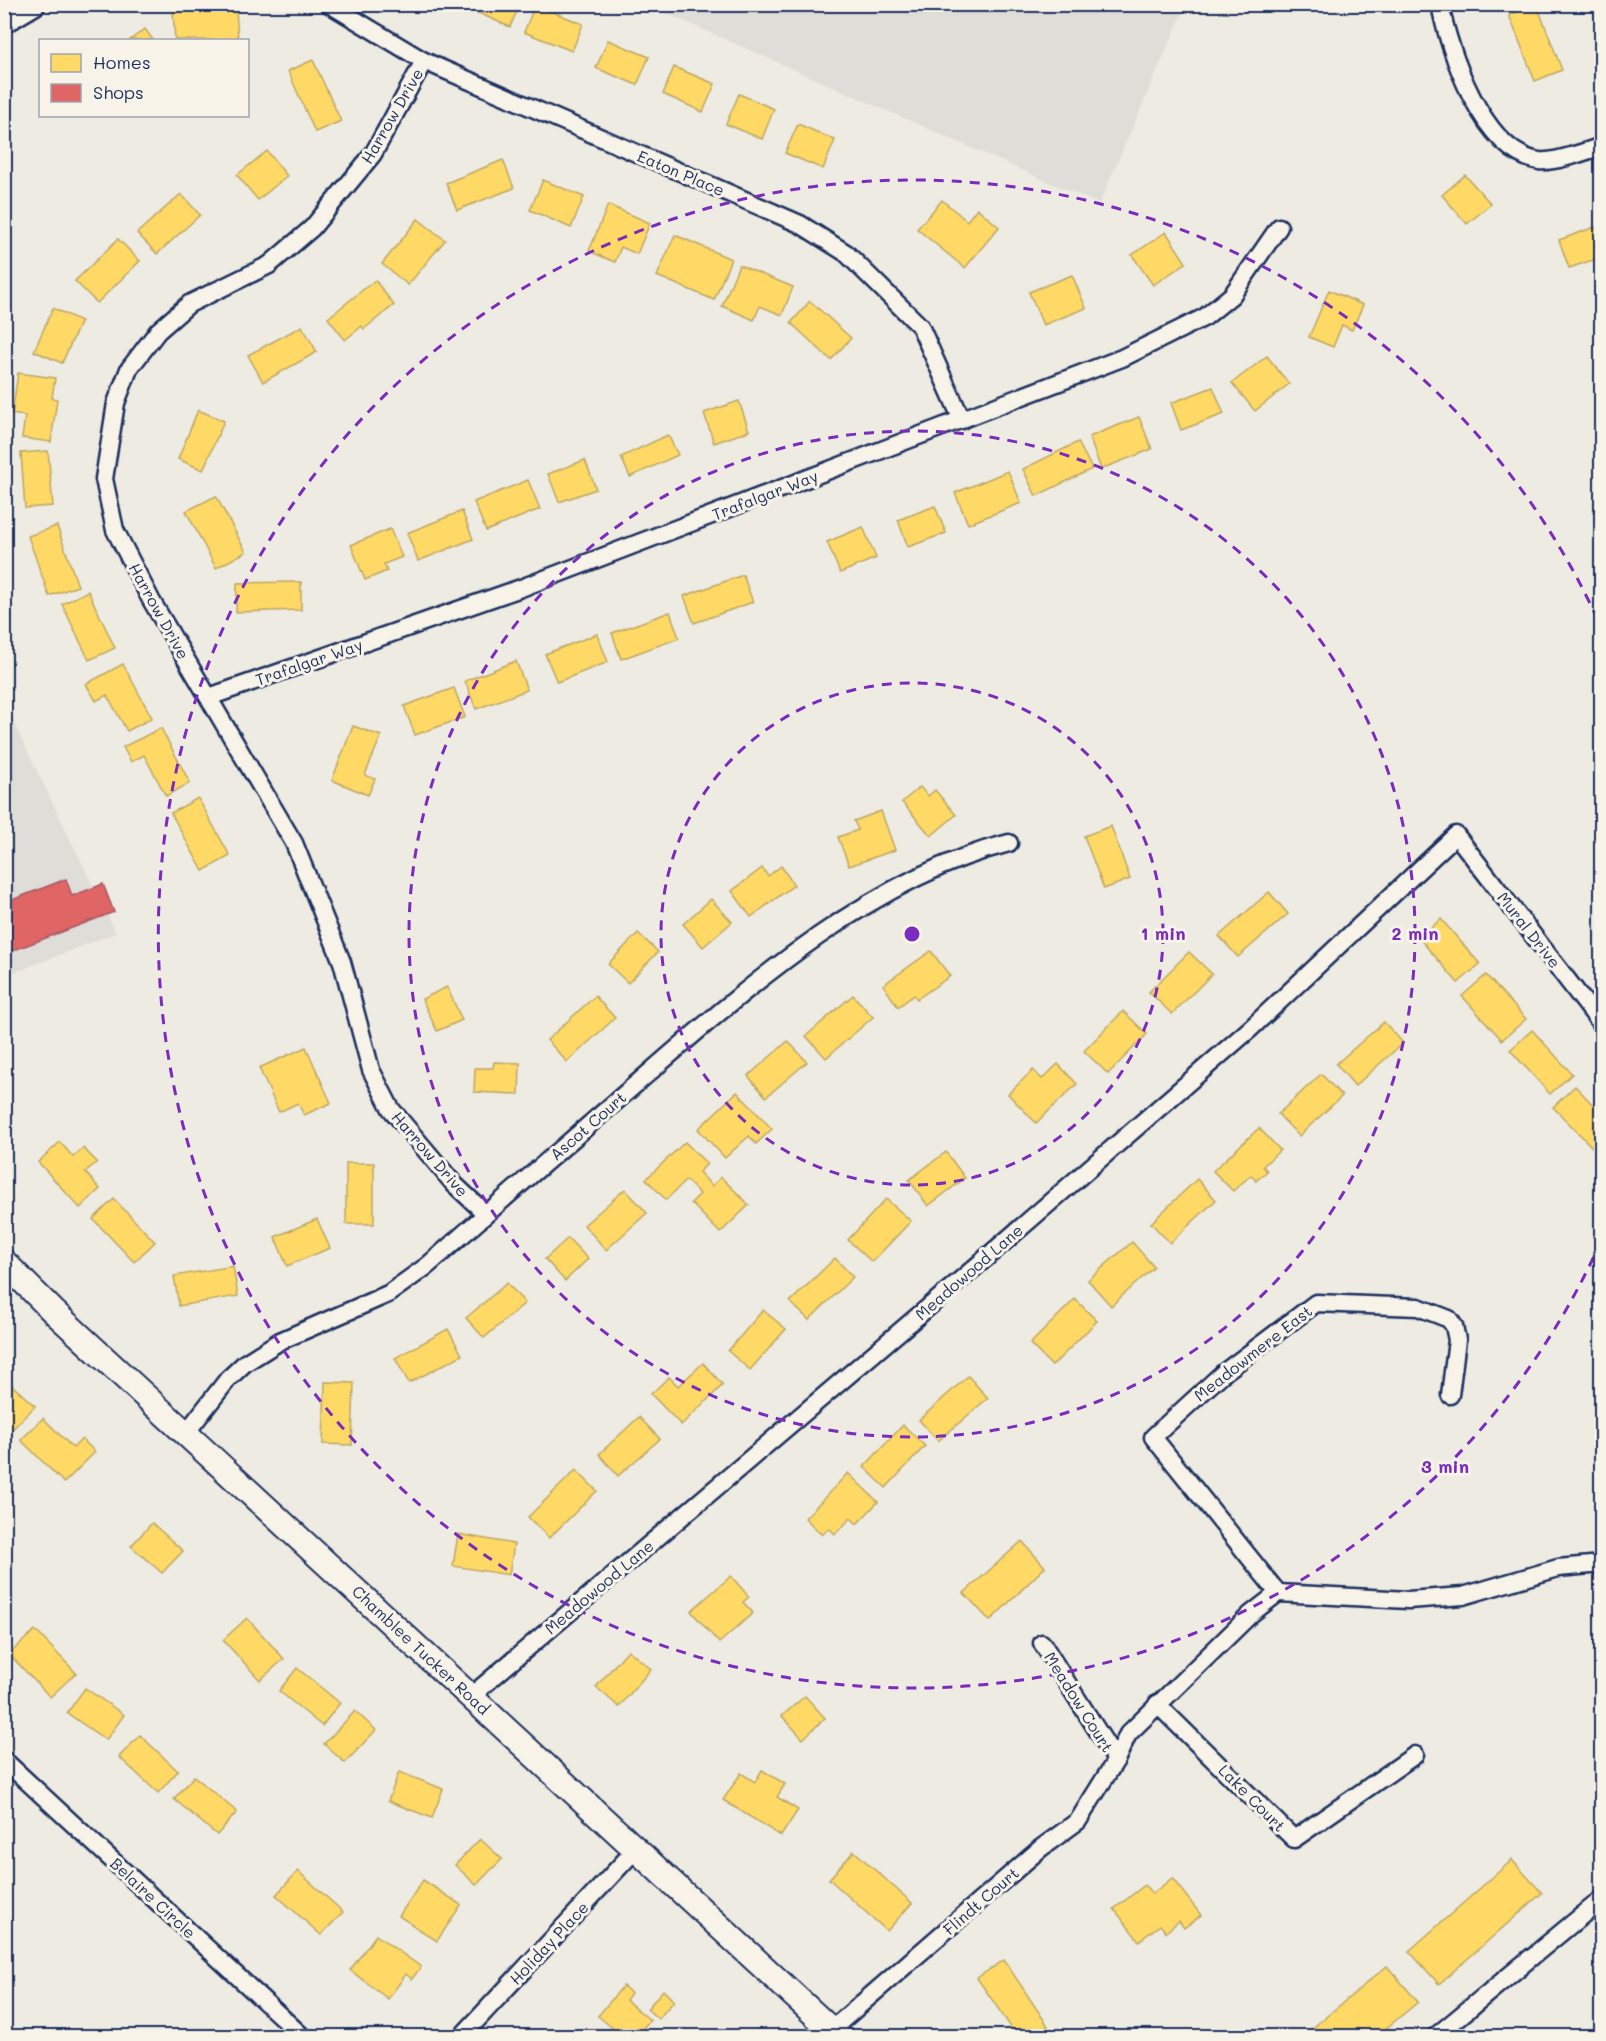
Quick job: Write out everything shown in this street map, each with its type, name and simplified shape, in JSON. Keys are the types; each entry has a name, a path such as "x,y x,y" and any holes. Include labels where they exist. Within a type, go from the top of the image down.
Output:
{"main road":[{"name":"Chamblee Tucker Road","path":"4,1262 835,2033"}],"street":[{"path":"4,22 34,4"},
{"name":"Eaton Place","path":"329,4 424,61 800,224 846,253 920,326 962,420"},
{"path":"1440,4 1445,29 1476,108 1506,144 1526,158 1542,162 1602,146"},
{"name":"Harrow Drive","path":"424,61 373,154 312,228 268,265 189,304 158,331 129,369 116,404 104,479 115,530 151,600 294,843 342,962 371,1070 391,1109 454,1184 486,1214"},
{"name":"Trafalgar Way","path":"209,697 521,588 1122,358 1205,317 1232,294 1279,227"},
{"name":"Mural Drive","path":"1456,835 1602,1025"},
{"name":"Meadowood Lane","path":"471,1696 965,1276 1250,1029 1456,835"},
{"name":"Ascot Court","path":"186,1433 228,1378 245,1364 280,1341 388,1294 427,1266 718,1013 789,958 844,919 913,880 971,853 1009,843"},
{"name":"Meadowmere East","path":"1278,1593 1153,1437 1222,1374 1316,1303 1418,1307 1449,1318 1454,1326 1457,1340 1450,1395"},
{"path":"1278,1593 1408,1600 1462,1596 1558,1568 1602,1564"},
{"name":"Flindt Court","path":"835,2033 1041,1848 1078,1821 1116,1760 1128,1734 1251,1614 1278,1593"},
{"name":"Meadow Court","path":"1042,1643 1116,1760"},
{"name":"Lake Court","path":"1157,1704 1294,1839 1415,1755"},
{"name":"Belaire Circle","path":"4,1761 302,2037"},
{"name":"Holiday Place","path":"462,2037 636,1849"},
{"path":"1436,2037 1602,1899"}],"shaded area":[{"path":"647,5 1186,5 1099,204"},
{"path":"4,703 116,933 5,976 4,976"}],"building: Homes":[{"path":"458,4 520,4 510,27"},
{"path":"535,5 583,24 572,51 524,32"},
{"path":"1537,5 1562,70 1535,81 1509,15"},
{"path":"236,9 238,39 175,39 173,12"},
{"path":"145,29 152,39 131,39"},
{"path":"608,40 649,57 637,85 596,68"},
{"path":"313,60 341,121 315,132 288,71"},
{"path":"674,67 715,84 703,112 663,94"},
{"path":"739,94 774,109 762,139 726,124"},
{"path":"798,124 835,140 823,169 785,153"},
{"path":"267,151 287,176 258,200 237,175"},
{"path":"503,160 514,188 457,210 446,183"},
{"path":"1465,175 1491,204 1467,224 1442,195"},
{"path":"543,180 584,197 571,228 530,210"},
{"path":"181,194 200,215 157,254 137,233"},
{"path":"942,200 967,221 977,208 999,227 965,268 917,229"},
{"path":"608,205 650,223 637,254 621,247 615,262 589,251"},
{"path":"418,219 445,240 408,285 382,264"},
{"path":"1595,227 1596,229 1602,228 1602,257 1569,268 1559,240"},
{"path":"1166,232 1186,263 1153,285 1132,255"},
{"path":"675,235 731,259 714,300 657,276"},
{"path":"118,239 140,261 97,303 75,281"},
{"path":"739,265 793,287 782,315 760,306 754,320 722,306"},
{"path":"1072,275 1086,308 1043,325 1029,292"},
{"path":"375,280 394,305 364,329 362,326 345,340 328,318"},
{"path":"1329,290 1363,305 1352,330 1342,325 1333,347 1309,337"},
{"path":"810,301 851,338 831,360 791,323"},
{"path":"53,308 81,321 62,363 34,351"},
{"path":"302,326 317,352 263,382 248,355"},
{"path":"1267,356 1289,384 1255,411 1232,383"},
{"path":"18,373 55,378 52,398 57,399 51,442 22,438 25,416 12,414"},
{"path":"1213,387 1224,414 1181,430 1171,403"},
{"path":"739,401 749,431 714,443 704,413"},
{"path":"198,410 224,421 203,470 178,459"},
{"path":"1139,417 1152,449 1101,469 1089,437"},
{"path":"668,435 678,455 630,477 621,457"},
{"path":"1078,442 1092,469 1036,496 1023,469"},
{"path":"48,451 53,506 25,508 21,453"},
{"path":"585,460 596,489 559,502 548,474"},
{"path":"1008,471 1021,503 968,524 955,493"},
{"path":"528,480 540,509 486,531 474,502"},
{"path":"216,496 246,552 216,568 186,511"},
{"path":"935,506 946,533 908,547 898,520"},
{"path":"462,511 473,539 418,561 407,533"},
{"path":"57,526 78,586 49,596 28,536"},
{"path":"863,527 876,558 840,573 827,542"},
{"path":"390,529 402,557 384,564 387,571 365,580 351,545"},
{"path":"743,575 753,602 694,623 684,596"},
{"path":"301,582 301,610 236,612 237,583"},
{"path":"88,591 115,648 89,660 62,604"},
{"path":"670,612 679,638 621,659 612,633"},
{"path":"597,634 608,662 557,682 545,654"},
{"path":"516,661 527,690 476,709 465,681"},
{"path":"123,664 152,718 127,731 107,695 96,701 86,684"},
{"path":"454,688 465,717 415,735 404,706"},
{"path":"353,726 381,736 365,775 375,779 368,795 332,780"},
{"path":"161,728 190,783 166,796 144,755 131,762 123,747"},
{"path":"920,787 928,796 935,790 956,815 931,836 902,802"},
{"path":"198,798 230,856 203,871 171,813"},
{"path":"881,811 895,850 849,866 838,837 858,830 854,821"},
{"path":"1111,826 1130,879 1104,889 1084,836"},
{"path":"781,866 794,885 751,917 732,891 762,868 768,876"},
{"path":"1269,892 1288,914 1238,957 1219,936"},
{"path":"711,899 732,922 703,947 683,924"},
{"path":"1441,919 1480,964 1458,983 1419,938"},
{"path":"638,933 658,952 628,983 608,964"},
{"path":"931,951 950,976 917,999 914,995 898,1007 883,985"},
{"path":"1189,952 1212,974 1172,1014 1149,992"},
{"path":"1486,975 1526,1019 1502,1040 1462,996"},
{"path":"447,987 462,1020 437,1031 422,999"},
{"path":"853,995 873,1017 826,1058 806,1036"},
{"path":"595,996 615,1018 567,1062 547,1040"},
{"path":"1123,1011 1147,1034 1108,1074 1084,1051"},
{"path":"1384,1022 1403,1043 1355,1086 1336,1064"},
{"path":"1532,1030 1572,1074 1550,1094 1510,1050"},
{"path":"788,1041 807,1062 766,1097 748,1076"},
{"path":"306,1047 331,1103 304,1115 298,1103 279,1112 259,1068"},
{"path":"494,1062 520,1063 519,1094 474,1092 475,1068 493,1068"},
{"path":"1058,1064 1077,1084 1036,1123 1008,1094 1033,1070 1042,1079"},
{"path":"1321,1074 1342,1096 1299,1136 1278,1114"},
{"path":"1575,1086 1602,1114 1602,1142 1594,1149 1553,1107"},
{"path":"737,1092 772,1129 756,1144 749,1136 725,1158 698,1129"},
{"path":"1259,1128 1280,1150 1263,1166 1267,1171 1256,1181 1251,1175 1233,1191 1213,1171"},
{"path":"60,1142 73,1157 83,1148 97,1162 85,1172 100,1189 80,1208 38,1162"},
{"path":"685,1142 707,1164 699,1172 712,1186 721,1177 749,1205 720,1233 691,1203 700,1194 686,1180 666,1200 646,1179"},
{"path":"946,1152 965,1178 928,1206 909,1180"},
{"path":"346,1163 374,1163 374,1224 346,1224"},
{"path":"1197,1179 1216,1200 1170,1243 1151,1223"},
{"path":"625,1189 647,1213 606,1250 584,1225"},
{"path":"114,1199 155,1242 134,1262 93,1219"},
{"path":"886,1199 911,1221 872,1262 848,1240"},
{"path":"317,1219 330,1248 287,1266 275,1237"},
{"path":"568,1238 588,1259 565,1281 545,1259"},
{"path":"1132,1242 1154,1267 1111,1306 1088,1280"},
{"path":"835,1258 853,1277 809,1320 790,1302"},
{"path":"233,1266 238,1296 179,1306 174,1276"},
{"path":"507,1283 525,1303 484,1338 466,1318"},
{"path":"1075,1299 1097,1321 1052,1366 1030,1344"},
{"path":"763,1310 786,1329 750,1370 728,1351"},
{"path":"448,1329 462,1355 409,1383 395,1358"},
{"path":"703,1363 723,1385 681,1425 651,1394 669,1377 678,1386"},
{"path":"968,1376 988,1398 938,1441 919,1420"},
{"path":"4,1378 35,1406 4,1438"},
{"path":"325,1382 354,1383 352,1445 323,1444"},
{"path":"639,1417 660,1439 618,1476 599,1454"},
{"path":"43,1418 73,1448 82,1439 95,1452 64,1483 21,1440"},
{"path":"903,1425 925,1446 886,1488 864,1467"},
{"path":"576,1470 597,1491 549,1538 528,1517"},
{"path":"848,1473 878,1502 857,1524 851,1518 835,1534 829,1528 822,1535 805,1518"},
{"path":"152,1523 183,1551 162,1573 131,1546"},
{"path":"458,1534 514,1544 509,1575 453,1566"},
{"path":"1022,1541 1045,1567 990,1621 964,1593"},
{"path":"731,1576 749,1597 743,1602 753,1613 719,1643 691,1611"},
{"path":"247,1618 284,1659 260,1680 223,1640"},
{"path":"35,1630 76,1673 50,1697 9,1654"},
{"path":"628,1650 651,1669 619,1707 596,1687"},
{"path":"297,1668 340,1703 322,1726 279,1691"},
{"path":"85,1688 124,1715 106,1740 67,1713"},
{"path":"805,1696 825,1718 803,1739 782,1716"},
{"path":"355,1711 376,1730 345,1763 324,1744"},
{"path":"140,1735 178,1771 158,1793 119,1757"},
{"path":"762,1770 785,1784 777,1797 798,1810 781,1836 723,1800 741,1773 755,1782"},
{"path":"399,1772 443,1789 432,1818 388,1801"},
{"path":"194,1776 237,1812 217,1835 174,1799"},
{"path":"480,1839 502,1859 476,1885 455,1865"},
{"path":"854,1851 912,1903 887,1931 829,1879"},
{"path":"1512,1860 1542,1893 1439,1984 1409,1951"},
{"path":"298,1871 343,1912 321,1935 276,1895"},
{"path":"1172,1878 1201,1915 1184,1928 1179,1921 1166,1932 1160,1925 1139,1941 1114,1909 1145,1885 1152,1894"},
{"path":"423,1880 461,1905 437,1941 399,1916"},
{"path":"376,1935 421,1967 412,1979 406,1974 388,1999 350,1970"},
{"path":"1004,1960 1048,2026 1032,2036 1017,2036 977,1978"},
{"path":"1387,1966 1418,2002 1377,2036 1303,2036"},
{"path":"623,1986 631,1993 626,2000 650,2020 636,2036 622,2036 598,2016"},
{"path":"663,1990 674,2001 658,2019 647,2009"}],"building: Shops":[{"path":"66,879 72,896 103,884 114,912 4,954 4,903"}]}
